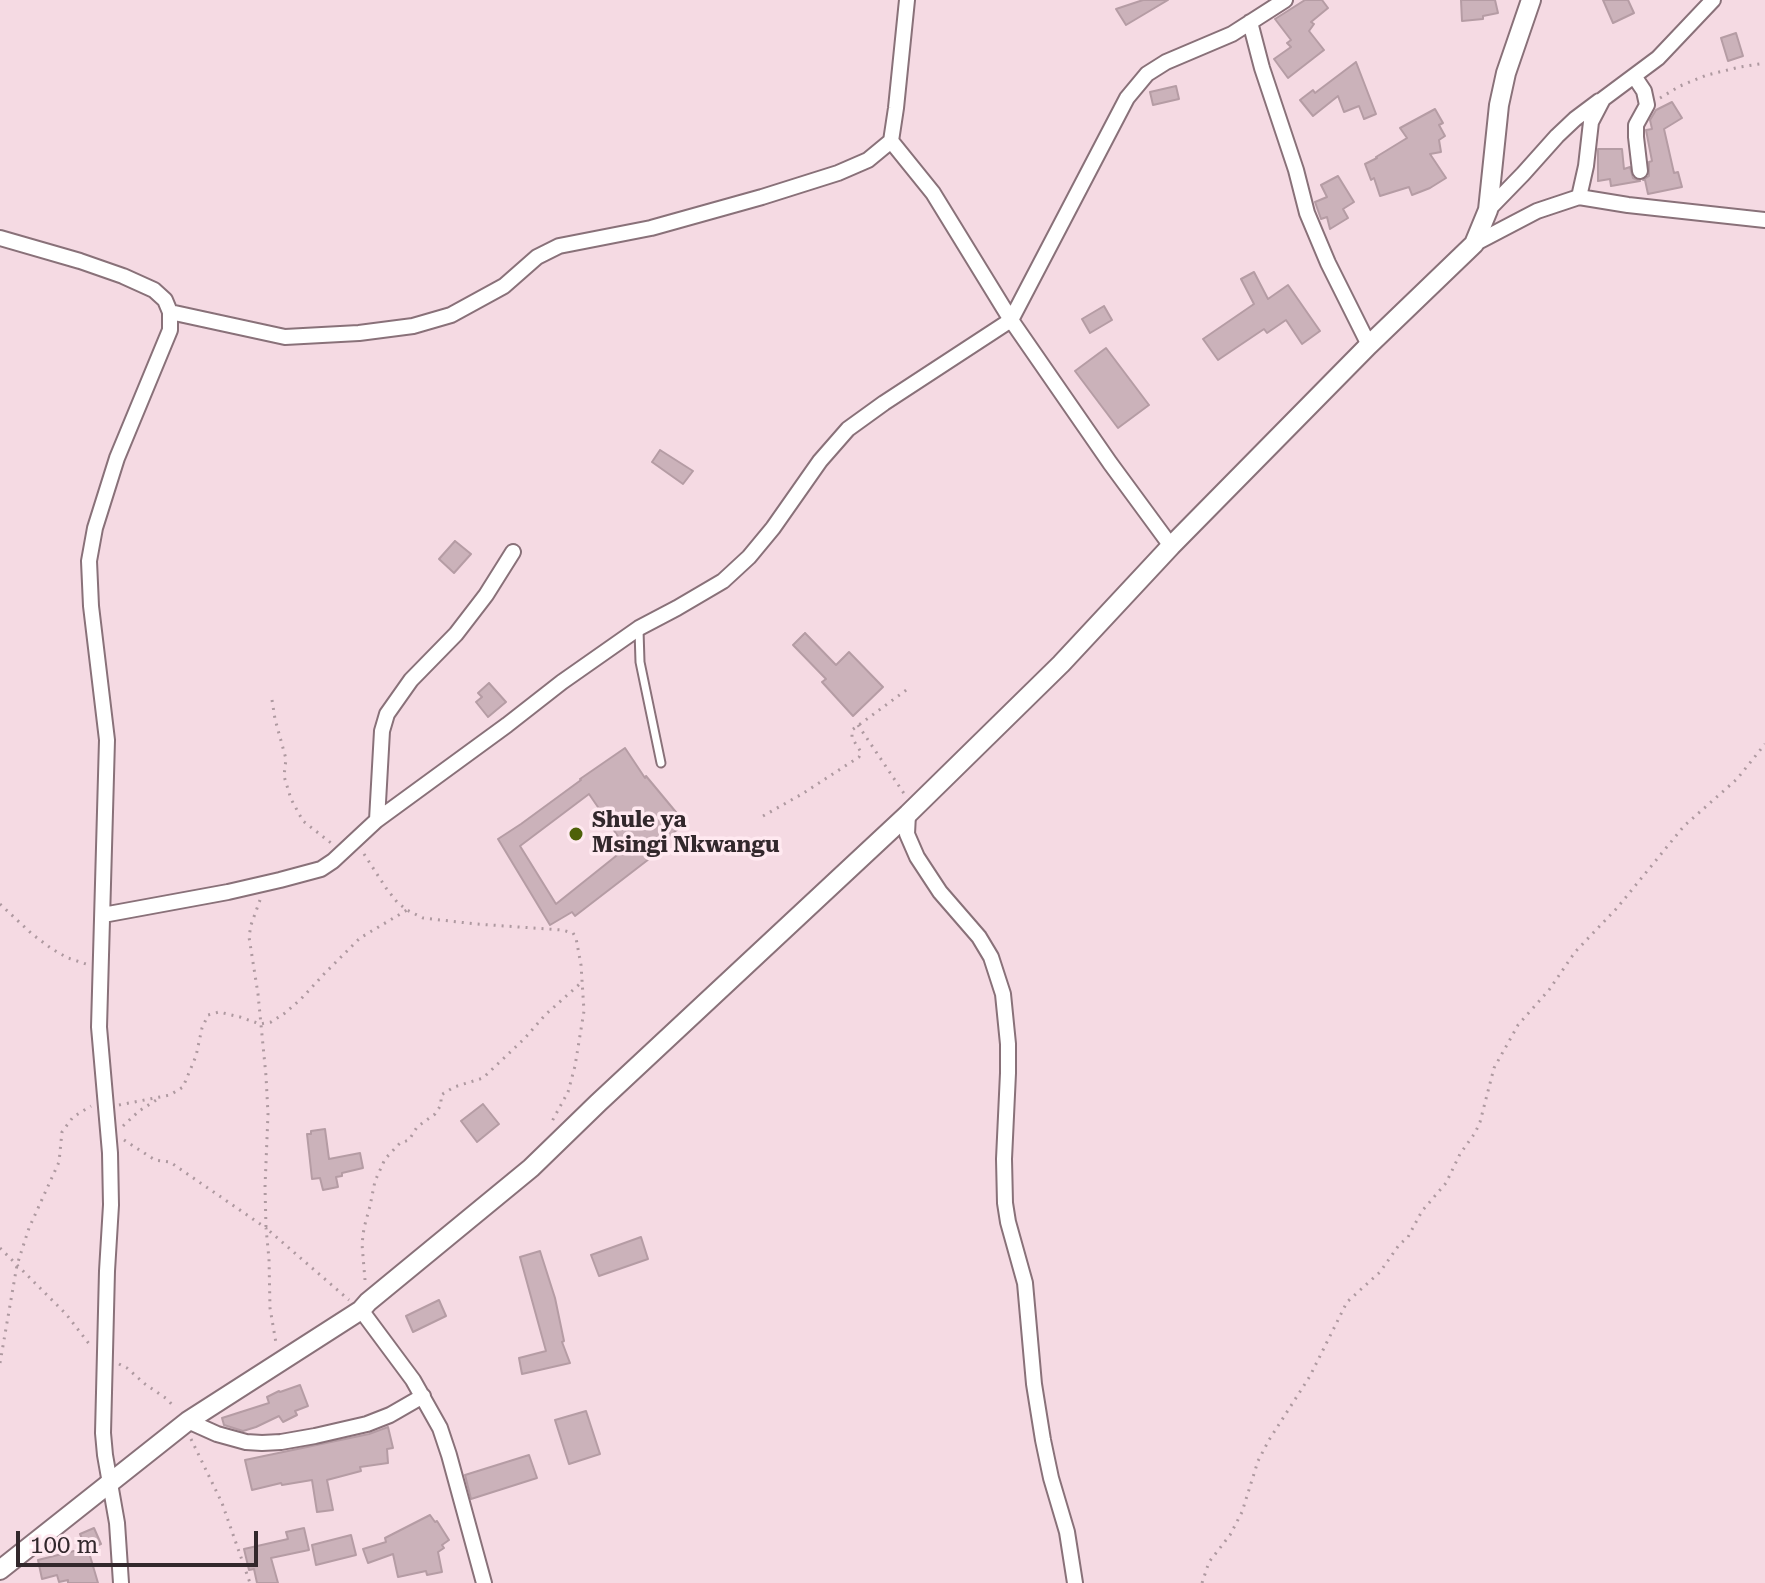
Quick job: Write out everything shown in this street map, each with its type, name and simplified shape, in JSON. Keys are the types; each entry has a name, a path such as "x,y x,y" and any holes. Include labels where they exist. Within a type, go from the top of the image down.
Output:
{"street":[{"path":"170,312 285,337 413,326 451,315 504,286 537,257 559,246 651,228 838,173 868,160 891,141 907,0"},
{"path":"103,915 265,884 321,869 377,820 562,682 639,628 723,581 749,557 773,528 820,461 848,429 1011,320 1127,98 1147,74 1166,62 1232,34 1285,0"},
{"path":"1474,244 1488,210 1499,105 1511,55 1531,0"},
{"path":"1488,210 1575,119 1658,58 1713,0"},
{"path":"1250,22 1307,213 1369,345"},
{"path":"1634,76 1644,91 1647,105 1636,125 1640,171"},
{"path":"1579,197 1591,122 1603,99"},
{"path":"891,141 933,193 1011,320 1171,546"},
{"path":"0,1570 186,1423 364,1306 531,1168 911,811 1061,664 1171,546 1369,345 1474,244 1537,211 1579,197 1765,220"},
{"path":"0,238 123,276 154,290 165,300 170,312 170,330 117,458 95,528 89,561 91,606 107,740 99,1027 111,1132 111,1205 103,1433 117,1523 121,1583"},
{"path":"377,820 382,731 387,714 411,680 456,634 513,552"},
{"path":"911,811 907,834 917,857 940,892 979,937 991,957 1003,994 1008,1044 1005,1203 1025,1283 1034,1384 1043,1440 1067,1532 1075,1583"},
{"path":"364,1306 423,1396 440,1428 484,1583"},
{"path":"186,1423 232,1439 281,1442 367,1424 423,1396"}],"lane":[{"path":"639,628 640,662 661,763"}],"path":[{"path":"1647,105 1696,79 1765,63"},
{"path":"763,816 859,757 861,752 851,733 909,688"},
{"path":"272,700 286,759 284,776 297,812 328,841 350,845 407,910 423,918 573,933 583,981 584,1011 568,1092 549,1126"},
{"path":"858,725 911,811"},
{"path":"1202,1583 1209,1562 1230,1535 1242,1512 1258,1461 1310,1376 1347,1302 1376,1277 1408,1237 1422,1211 1446,1183 1460,1154 1475,1133 1494,1068 1518,1025 1549,990 1575,952 1617,908 1690,819 1737,779 1765,744"},
{"path":"265,884 249,937 257,980 268,1114 266,1228 270,1308 280,1364"},
{"path":"0,904 52,949 77,961 101,965"},
{"path":"364,1306 266,1228 170,1162 155,1160 111,1132 161,1097 180,1090 196,1056 204,1019 208,1015 219,1012 260,1024 271,1022 301,999 360,938 407,910"},
{"path":"364,1306 362,1244 372,1189 385,1159 400,1143 412,1136 419,1125 435,1114 441,1105 441,1095 454,1087 483,1078 583,981"},
{"path":"0,1363 17,1265 35,1212 56,1169 62,1132 73,1117 91,1105 161,1097"},
{"path":"0,1248 66,1314 97,1353 127,1368 167,1399 186,1423 222,1503 250,1583"}],"building":[{"path":"1143,0 1168,0 1126,25 1116,9"},
{"path":"1305,0 1322,0 1328,8 1311,22 1314,24 1309,31 1324,50 1288,78 1274,59 1291,47 1287,43 1291,40 1275,19"},
{"path":"1461,0 1495,0 1498,13 1483,16 1483,19 1462,21"},
{"path":"1603,0 1628,0 1634,13 1613,23"},
{"path":"1736,33 1743,56 1728,61 1721,38"},
{"path":"1356,62 1376,114 1364,119 1359,106 1344,112 1338,96 1313,116 1300,100 1313,90 1315,93"},
{"path":"1176,86 1179,99 1153,105 1150,92"},
{"path":"1672,102 1682,118 1664,129 1674,173 1678,172 1682,187 1648,194 1643,180 1649,176 1649,162 1652,161 1646,130 1652,129 1650,120 1656,110"},
{"path":"1435,109 1443,123 1439,125 1445,136 1439,140 1441,152 1430,154 1446,178 1412,195 1409,187 1380,196 1365,164 1407,138 1400,128"},
{"path":"1598,149 1622,149 1624,169 1630,167 1633,178 1640,181 1611,186 1610,179 1598,181"},
{"path":"1338,176 1354,202 1343,209 1348,218 1330,229 1327,217 1321,219 1315,202 1327,197 1321,185"},
{"path":"1254,272 1268,299 1288,285 1320,331 1302,344 1286,320 1267,333 1264,329 1218,360 1203,339 1254,304 1241,279"},
{"path":"1104,306 1112,320 1090,333 1082,319"},
{"path":"1106,348 1149,405 1118,428 1075,371"},
{"path":"660,450 693,471 683,484 652,462"},
{"path":"455,541 471,554 454,573 439,559"},
{"path":"805,633 836,665 849,652 883,687 853,716 822,682 826,679 793,645"},
{"path":"489,683 506,702 488,717 476,702 482,697 478,693"},
{"path":"625,748 645,778 685,823 659,845 662,849 575,916 572,912 550,925 498,839","holes":["589,794 626,848 556,904 520,846"]},
{"path":"483,1104 499,1124 477,1142 461,1121"},
{"path":"325,1129 329,1159 360,1153 363,1168 342,1173 342,1176 336,1177 338,1187 323,1190 320,1178 312,1179 307,1134"},
{"path":"641,1237 648,1259 599,1276 591,1255"},
{"path":"540,1251 570,1363 522,1374 519,1358 546,1351 520,1257"},
{"path":"439,1300 446,1316 413,1332 406,1316"},
{"path":"300,1385 308,1406 295,1411 297,1415 283,1422 279,1416 243,1431 224,1425 222,1418 269,1403 267,1397"},
{"path":"586,1411 600,1454 569,1464 555,1420"},
{"path":"388,1427 393,1448 387,1449 388,1463 360,1467 361,1471 327,1480 333,1510 317,1512 312,1480 252,1490 245,1460 369,1434"},
{"path":"529,1455 537,1478 471,1499 465,1475"},
{"path":"430,1515 449,1540 438,1552 442,1572 427,1575 426,1571 398,1577 393,1554 368,1563 363,1549 386,1542 385,1538"},
{"path":"94,1528 101,1544 88,1549 98,1583 59,1582 57,1575 42,1579 38,1560 86,1548 80,1534"},
{"path":"304,1528 309,1550 271,1558 278,1583 257,1583 254,1569 249,1570 244,1549 288,1539 286,1532"},
{"path":"351,1535 356,1555 316,1565 312,1545"}],"place":[{"name":"Shule ya Msingi Nkwangu","path":"576,834"}]}
